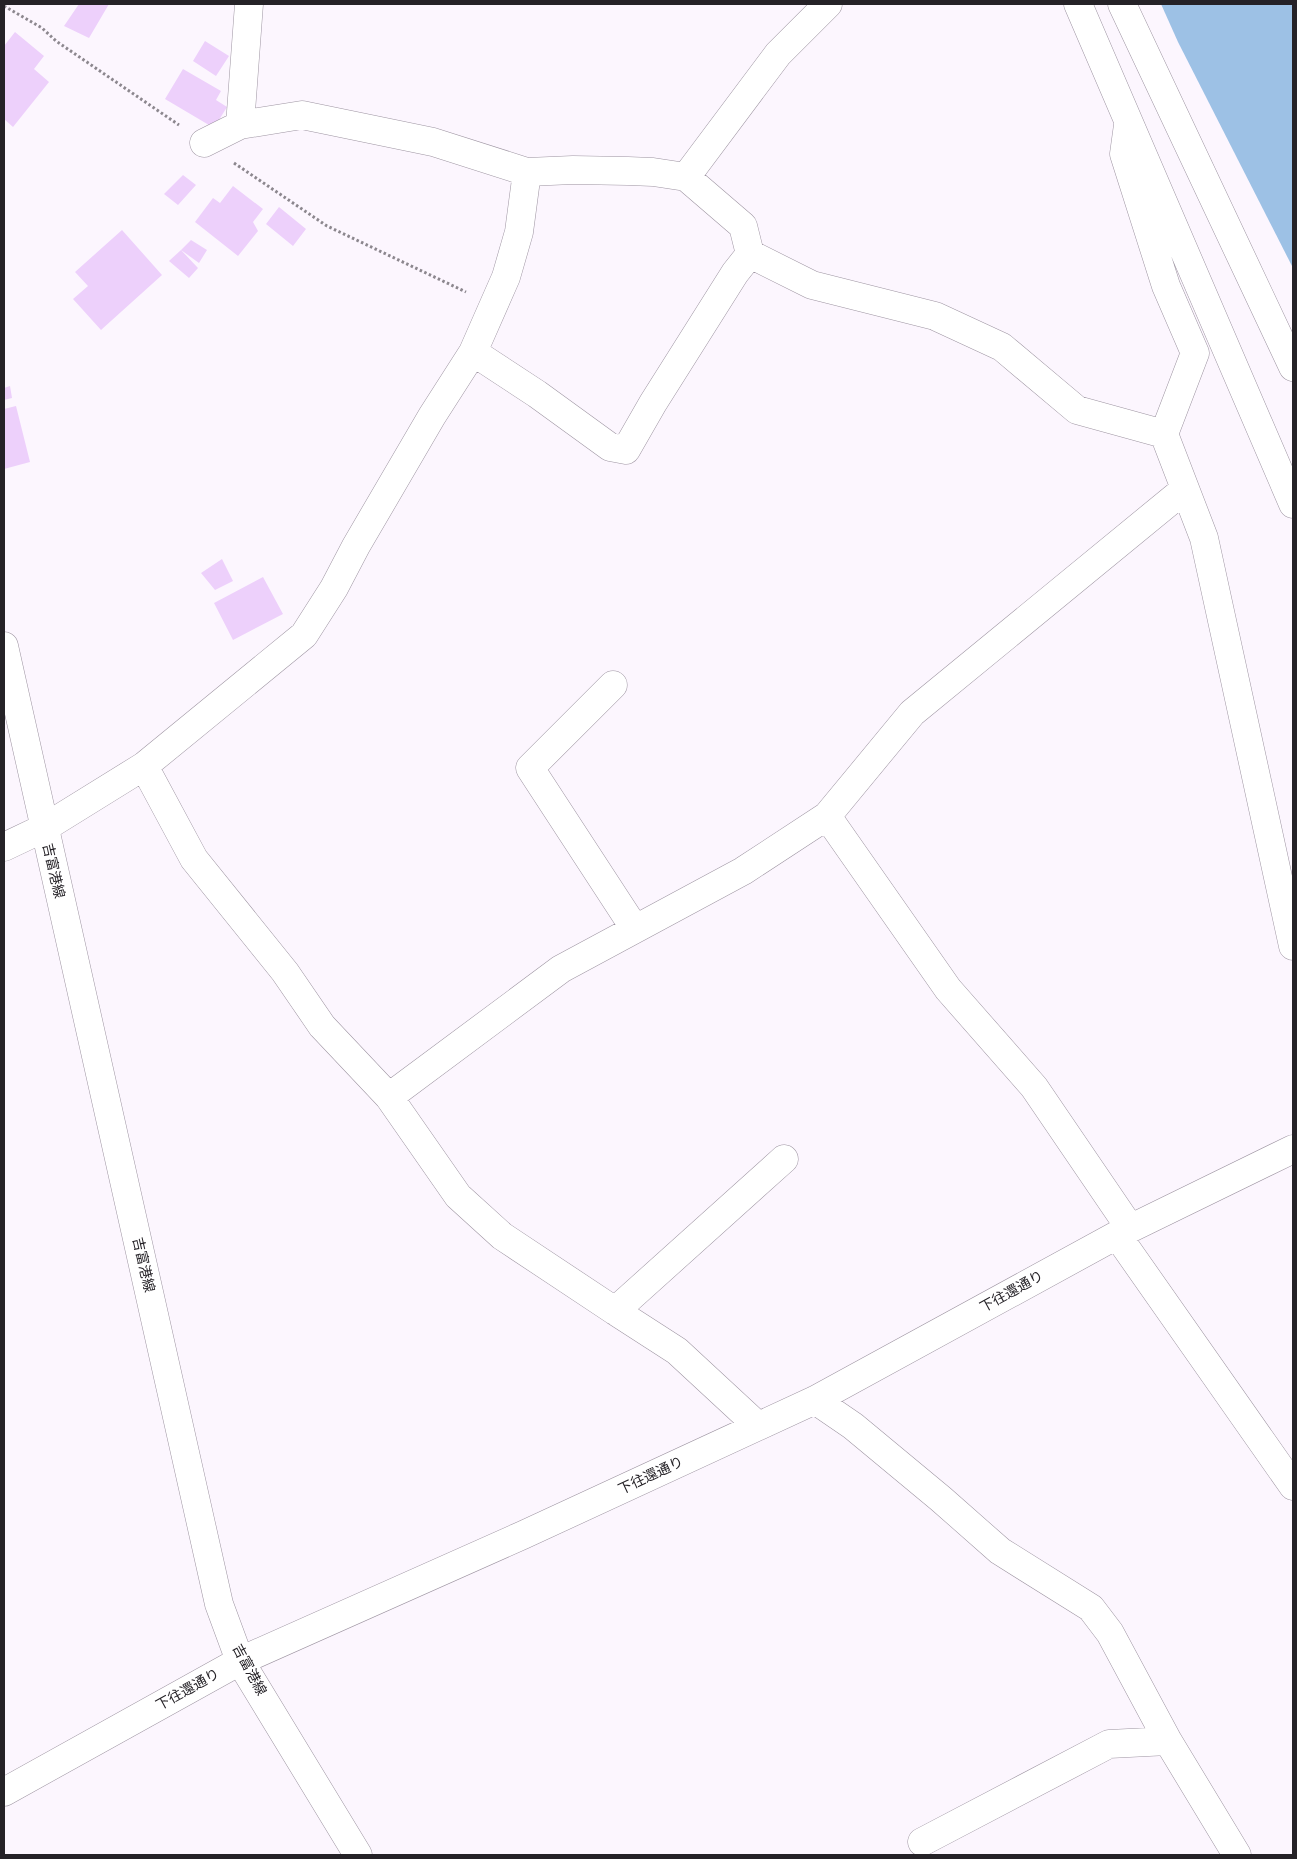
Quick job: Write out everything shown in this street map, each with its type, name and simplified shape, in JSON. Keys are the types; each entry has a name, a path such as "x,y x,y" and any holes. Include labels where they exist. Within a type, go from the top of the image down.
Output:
{"street":[{"path":"240,126 249,4"},
{"path":"686,177 778,54 828,4"},
{"path":"1078,4 1129,118 1223,344 1293,504"},
{"path":"1122,4 1293,367"},
{"path":"204,143 240,126 302,115 434,142 527,172 573,170 653,172 686,177 743,226 750,254 812,285 935,316 1002,347 1077,410 1164,434"},
{"path":"1129,118 1124,154 1166,286 1195,353 1164,434 1204,538 1293,946"},
{"path":"4,846 44,828 144,766 304,635 334,588 432,416 473,352 506,276 519,232 527,172"},
{"path":"473,352 610,447 626,450 735,273 750,254"},
{"path":"1195,353 1223,344"},
{"path":"389,1096 560,969 742,871 827,816 912,713 1185,489"},
{"name":"吉富港線","path":"4,646 219,1604 240,1661 358,1855"},
{"path":"613,685 530,768 635,929"},
{"path":"144,766 194,859 286,972 322,1026 389,1096 458,1196 502,1236 677,1351 758,1426"},
{"path":"827,816 948,988 1034,1087 1124,1232 1293,1486"},
{"name":"下往還通り","path":"4,1792 240,1661 523,1535 815,1400 1124,1232 1293,1149"},
{"path":"615,1311 784,1158"},
{"path":"815,1400 853,1426 1000,1551 1091,1608 1110,1633 1168,1741 1238,1855"},
{"path":"922,1842 1109,1744 1168,1741"}],"path":[{"path":"4,6 42,28 56,41 327,226 493,305"}],"water":[{"path":"1161,4 1293,4 1293,268 1178,42"}],"building":[{"path":"79,4 109,4 89,38 64,26"},
{"path":"15,32 44,56 34,69 49,82 13,127 4,119 4,46"},
{"path":"205,41 229,56 216,76 193,61"},
{"path":"183,69 221,91 216,100 227,107 214,128 165,99"},
{"path":"183,175 196,185 178,205 164,194"},
{"path":"233,186 263,209 253,222 258,231 238,256 195,222 213,198 220,203"},
{"path":"279,207 306,229 293,246 266,224"},
{"path":"122,230 162,275 101,330 73,299 88,286 75,272"},
{"path":"191,240 207,250 199,263 181,250"},
{"path":"181,250 198,268 189,278 169,261"},
{"path":"10,386 12,398 4,400 4,388"},
{"path":"16,406 30,462 4,469 4,409"},
{"path":"222,559 233,581 215,590 201,573"},
{"path":"263,577 283,614 233,640 214,603"}]}
